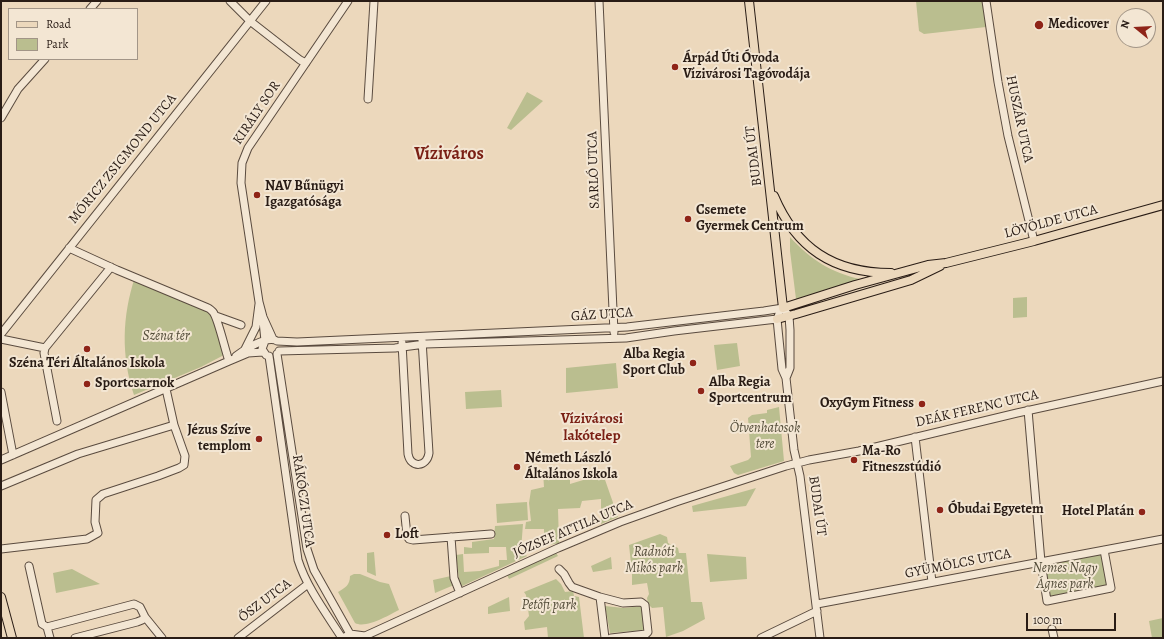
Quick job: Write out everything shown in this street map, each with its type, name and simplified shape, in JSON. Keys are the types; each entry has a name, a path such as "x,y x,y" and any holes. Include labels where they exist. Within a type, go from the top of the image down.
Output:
{"main road":[{"name":"BUDAI ÚT","path":"749,1 783,308"},
{"name":"LÖVÖLDE UTCA","path":"771,190 790,226 802,240 820,255 842,266 856,270 871,272 904,272"},
{"name":"LÖVÖLDE UTCA","path":"783,308 855,285 928,265 946,263 1034,241 1163,205"},
{"name":"LÖVÖLDE UTCA","path":"777,318 789,316 911,280 946,263"},
{"path":"1,597 12,638"}],"street":[{"path":"230,1 250,21 306,63"},
{"name":"MÓRICZ ZSIGMOND UTCA","path":"1,334 266,1"},
{"name":"KIRÁLY SOR","path":"272,340 259,302 241,183 242,163 248,148 348,1"},
{"path":"368,100 374,1"},
{"name":"SARLÓ UTCA","path":"599,1 614,339"},
{"name":"HUSZÁR UTCA","path":"986,1 997,77 1008,136 1034,241"},
{"path":"1,118 18,90 44,60"},
{"path":"69,248 213,311 216,316 224,350 229,361"},
{"path":"57,421 44,348 111,267"},
{"name":"KIRÁLY SOR","path":"245,349 256,327 259,302"},
{"path":"777,318 783,308 789,316"},
{"name":"GÁZ UTCA","path":"272,340 297,342 614,328 783,308"},
{"path":"216,316 241,325"},
{"name":"BUDAI ÚT","path":"786,378 791,360 789,316"},
{"name":"GÁZ UTCA","path":"278,352 395,348 422,344 560,339 614,339 777,318"},
{"name":"BUDAI ÚT","path":"777,318 782,369 786,378 794,450 800,476 820,638"},
{"path":"401,337 409,459 415,464 423,464 429,453 422,336"},
{"path":"1,339 44,348"},
{"path":"229,361 245,349 272,340"},
{"path":"263,352 262,346 272,340"},
{"path":"1,460 166,390 248,353 263,352 269,356 274,356 280,347 272,340"},
{"name":"RÁKÓCZI UTCA","path":"269,356 297,553 301,568 308,584 343,638 359,636 314,570 308,553 278,352"},
{"name":"DEÁK FERENC UTCA","path":"797,463 859,451 1028,410 1163,381"},
{"path":"1,549 87,539 98,533 95,522 96,500 103,494 158,476 184,465 185,456 174,425 166,390"},
{"path":"1,392 13,455"},
{"path":"1028,410 1041,562 1047,601 1110,588 1104,550"},
{"path":"1,486 78,454 174,425"},
{"path":"915,437 932,582"},
{"path":"1,464 13,455"},
{"name":"JÓZSEF ATTILA UTCA","path":"359,636 460,593 564,545 620,522 676,502 797,463"},
{"path":"405,516 407,536 409,539 413,540 491,534"},
{"path":"451,537 454,578 460,593"},
{"name":"GYÜMÖLCS UTCA","path":"761,638 817,607 932,582 1163,539"},
{"path":"28,566 42,624 47,627 50,638"},
{"path":"559,569 572,587 623,603 642,602 645,605 648,629 646,634 611,638"},
{"name":"ŐSZ UTCA","path":"238,638 308,584"},
{"path":"600,597 605,638"},
{"path":"47,627 134,604 140,607 145,617 162,638"},
{"path":"75,638 137,622 145,617"},
{"path":"1052,629 1054,638"}],"green space":[{"path":"916,1 983,1 986,27 924,34 919,31"},
{"path":"527,92 543,101 511,130 507,128"},
{"path":"790,237 813,259 839,273 860,279 796,299 790,251"},
{"name":"Széna tér","path":"135,277 209,311 213,315 224,355 201,367 134,395 127,366 125,336 128,306"},
{"path":"1027,297 1027,317 1013,318 1013,298"},
{"path":"737,343 740,366 717,370 714,345"},
{"path":"616,363 618,388 566,393 566,368"},
{"path":"501,390 502,407 466,409 465,392"},
{"name":"Ötvenhatosok tere","path":"779,407 784,461 738,475 734,473 730,466 748,460 751,457 748,418 752,415 767,413 767,410"},
{"path":"543,472 570,473 570,484 603,474 618,517 601,524 601,499 582,501 580,508 558,509 559,543 544,546 544,529 525,529 526,522 531,521 529,503 531,490 544,487"},
{"path":"756,488 746,506 693,512 692,506"},
{"path":"527,502 528,520 497,523 496,504"},
{"path":"523,524 521,550 527,556 460,587 456,555 463,554 464,572 480,571 499,566 499,560 507,560 506,547 489,547 489,553 464,554 464,547 472,548 472,542 494,539 495,526"},
{"name":"Radnóti Mikós park","path":"660,534 667,537 668,543 678,548 679,553 686,553 691,602 702,602 705,619 683,631 666,637 663,607 652,608 648,604 647,598 649,594 647,583 632,585 629,545"},
{"name":"Nemes Nagy Ágnes park","path":"1104,550 1111,588 1047,601 1041,562"},
{"path":"555,551 558,556 509,579 506,573"},
{"path":"374,552 376,576 367,572 367,553"},
{"path":"707,554 746,557 747,579 710,582"},
{"path":"611,557 612,569 593,572 591,566"},
{"path":"72,569 100,584 56,593 53,573"},
{"path":"360,574 389,584 399,610 371,623 355,623 338,592 347,586 350,576"},
{"path":"451,576 454,585 435,593 433,580"},
{"name":"Petőfi park","path":"556,579 561,584 565,592 573,591 574,596 579,597 584,638 548,638 547,627 525,630 524,622 529,616 526,595 524,592"},
{"path":"509,597 510,611 488,614 488,607"},
{"name":"Radnóti Mikós park","path":"605,606 624,608 642,606 645,630 610,633"},
{"path":"1163,618 1163,638 1152,638 1149,621"}],"place":[{"name":"Medicover","path":"1039,25"},
{"name":"Árpád Úti Óvoda Vízivárosi Tagóvodája","path":"675,67"},
{"name":"NAV Bűnügyi Igazgatósága","path":"257,195"},
{"name":"Csemete Gyermek Centrum","path":"688,219"},
{"name":"Széna Téri Általános Iskola","path":"87,349"},
{"name":"Alba Regia Sport Club","path":"693,363"},
{"name":"Sportcsarnok","path":"87,384"},
{"name":"Alba Regia Sportcentrum","path":"701,391"},
{"name":"OxyGym Fitness","path":"922,404"},
{"name":"Jézus Szíve templom","path":"259,439"},
{"name":"Ma-Ro Fitneszstúdió","path":"854,460"},
{"name":"Németh László Általános Iskola","path":"517,467"},
{"name":"Óbudai Egyetem","path":"940,510"},
{"name":"Hotel Platán","path":"1142,512"},
{"name":"Loft","path":"387,535"}],"district":[{"name":"Víziváros","path":"449,155"},
{"name":"Vízivárosi lakótelep","path":"592,428"}]}
